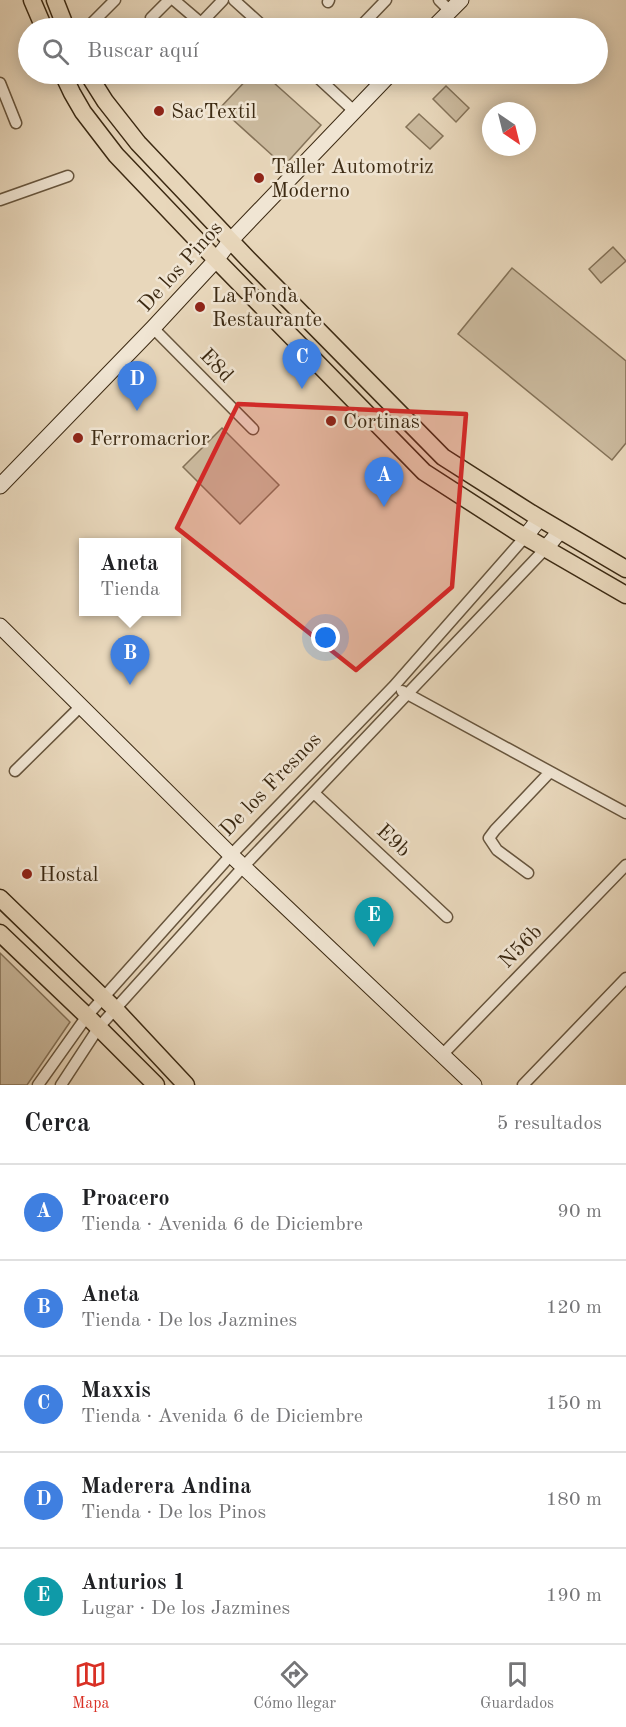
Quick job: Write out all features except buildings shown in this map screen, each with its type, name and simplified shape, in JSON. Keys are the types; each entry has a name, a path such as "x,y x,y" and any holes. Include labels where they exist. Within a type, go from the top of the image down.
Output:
{"main road":[{"path":"32,0 40,18"},
{"path":"55,0 62,18"},
{"path":"68,84 83,112 116,155 424,472 525,537 626,595"},
{"path":"94,84 138,143 443,457 560,531 626,568"},
{"path":"0,898 109,1004 186,1085"},
{"path":"0,933 93,1021 156,1085"}],"street":[{"path":"97,18 115,0"},
{"path":"151,18 169,0"},
{"path":"174,0 194,18"},
{"path":"206,18 223,0"},
{"path":"234,0 254,18"},
{"path":"368,18 386,0"},
{"path":"440,18 450,4"},
{"path":"0,83 16,123"},
{"path":"325,84 354,111"},
{"name":"De los Pinos","path":"0,486 153,328 216,260 231,240 380,84"},
{"path":"0,200 68,176"},
{"name":"E8d","path":"153,328 253,429"},
{"name":"De los Fresnos","path":"61,1085 93,1021 231,855 394,686 540,518"},
{"name":"De los Fresnos","path":"38,1085 109,1004 314,793 560,531"},
{"path":"0,626 231,855 474,1085"},
{"path":"394,686 626,813"},
{"path":"15,771 81,706"},
{"path":"528,873 497,850 489,838 550,772"},
{"name":"E9b","path":"314,793 447,916"},
{"name":"N56b","path":"442,1055 626,865"},
{"path":"523,1085 625,982"}],"highlighted area":[{"path":"238,404 466,414 452,587 356,670 177,528"}],"shaded area":[{"path":"243,84 275,84 321,125 284,166 220,108"},
{"path":"446,86 469,108 456,122 433,99"},
{"path":"419,114 443,136 430,149 406,127"},
{"path":"613,247 626,261 601,283 589,269"},
{"path":"512,268 626,361 626,443 612,460 458,334"},
{"path":"222,428 279,485 240,524 183,467"},
{"path":"0,953 70,1022 27,1085 0,1085"}],"place":[{"name":"SacTextil","path":"159,111"},
{"name":"Taller Automotriz Moderno","path":"259,178"},
{"name":"La Fonda Restaurante","path":"200,307"},
{"name":"Maxxis","path":"302,389"},
{"name":"Maderera Andina","path":"137,411"},
{"name":"Cortinas","path":"331,421"},
{"name":"Ferromacrior","path":"78,438"},
{"name":"Proacero","path":"384,507"},
{"name":"Aneta","path":"130,685"},
{"name":"Hostal","path":"27,874"},
{"name":"Anturios 1","path":"374,947"}]}
